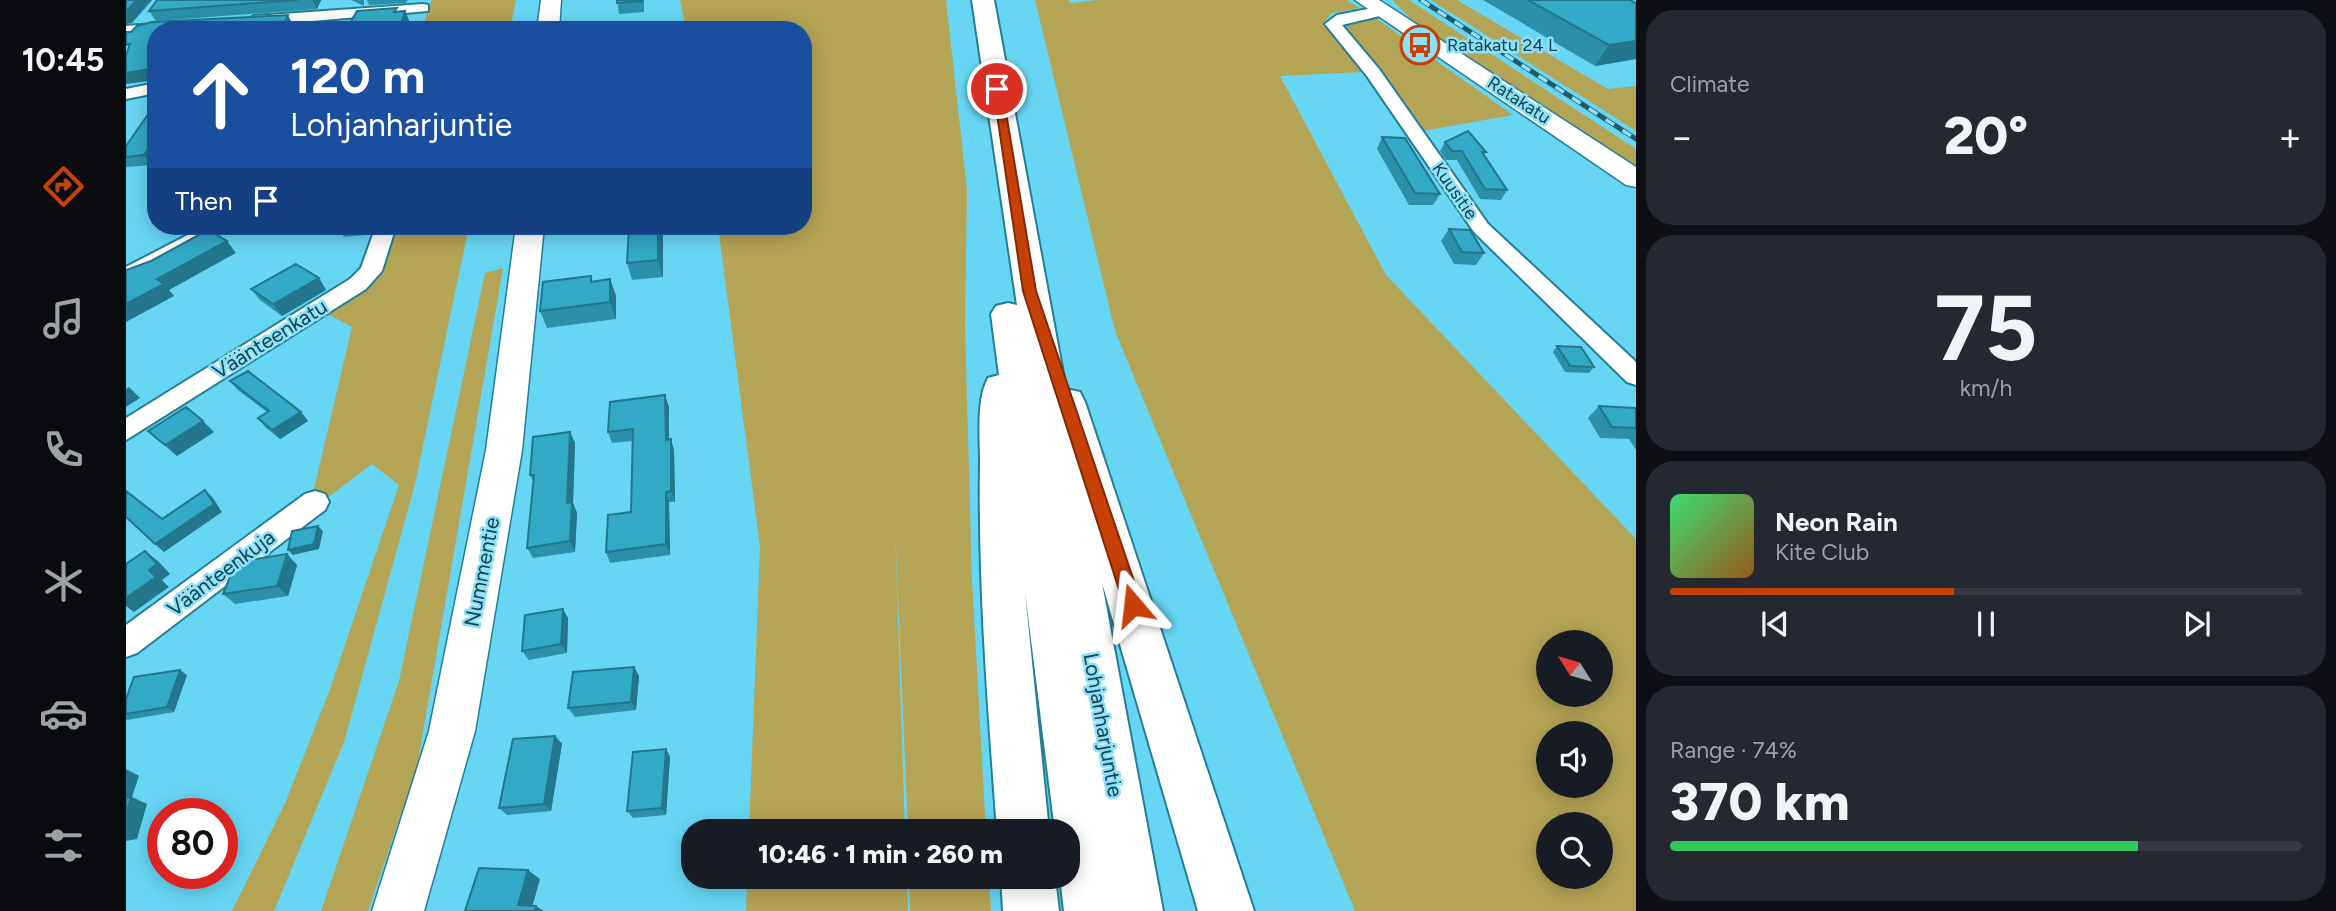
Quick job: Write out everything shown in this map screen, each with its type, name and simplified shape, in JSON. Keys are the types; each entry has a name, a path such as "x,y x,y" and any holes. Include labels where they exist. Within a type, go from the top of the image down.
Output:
{"highway":[{"name":"Lohjanharjuntie","path":"963,0 1135,911"},
{"name":"Lohjanharjuntie","path":"983,0 1092,911"},
{"path":"1017,292 998,458 1007,646 1023,819"},
{"path":"1017,292 1125,579 1226,911"},
{"path":"1029,889 1031,911"}],"street":[{"path":"549,21 551,0"},
{"name":"Ratakatu","path":"1374,6 1636,180"},
{"name":"Kuusitie","path":"1374,6 1333,24 1373,73 1481,228 1636,376"},
{"path":"258,21 423,8"},
{"path":"126,43 131,31 153,10"},
{"path":"126,94 147,90"},
{"path":"126,276 203,235"},
{"name":"Väänteenkatu","path":"126,430 358,284 371,271 383,235"},
{"name":"Nummentie","path":"398,911 452,731 504,450 529,235"},
{"name":"Väänteenkuja","path":"126,643 315,502"}],"shaded area":[{"path":"432,0 516,0 512,21 424,21"},
{"path":"680,0 946,0 967,190 965,325 972,581 985,819 907,819 895,527 905,819 749,819 760,547 719,235 812,235 812,21 684,21"},
{"path":"1035,0 1069,0 1071,3 1097,0 1347,0 1359,8 1332,13 1323,23 1363,72 1280,76 1386,275 1636,539 1636,911 1355,911 1115,331"},
{"path":"1392,0 1409,0 1636,149 1636,168 1411,19"},
{"path":"1431,0 1457,0 1608,89 1636,86 1636,131"},
{"path":"1377,19 1513,115 1423,131 1347,32 1347,25 1355,20"},
{"path":"393,235 467,235 415,484 344,742 274,911 232,911 286,801 330,689 399,485 372,464 323,501 313,493 352,327 326,313 390,246"},
{"path":"503,268 417,767 368,911 321,911 399,681 485,273"},
{"path":"747,889 907,889 908,911 746,911"},
{"path":"909,889 990,889 991,911 910,911"}],"building":[{"path":"126,0 136,0 126,12"},
{"path":"157,0 298,0 149,11"},
{"path":"617,0 642,0 642,1 617,3"},
{"path":"1528,0 1630,0 1636,3 1636,41 1609,45"},
{"path":"397,8 394,12 405,11 402,21 351,21 357,11"},
{"path":"288,15 285,21 171,21"},
{"path":"147,23 147,70 126,73 126,55 130,44 126,45 126,32 131,32 137,26"},
{"path":"147,116 147,150 144,155 126,157 126,146"},
{"path":"1468,131 1486,152 1482,152 1507,190 1485,189 1462,151 1452,151 1445,142"},
{"path":"1382,137 1405,138 1440,194 1415,193"},
{"path":"1449,229 1470,230 1484,253 1462,252"},
{"path":"199,235 217,235 227,241 157,279 164,284 126,304 126,270 151,261"},
{"path":"629,235 658,235 658,260 627,263"},
{"path":"296,264 319,278 273,304 251,289"},
{"path":"591,276 591,282 610,279 610,302 540,311 543,282"},
{"path":"1557,346 1581,347 1594,367 1570,366"},
{"path":"248,371 301,412 272,430 258,418 269,411 230,381"},
{"path":"665,395 666,440 671,439 671,491 666,492 666,544 606,552 608,515 631,512 633,429 608,432 610,402"},
{"path":"1599,406 1636,408 1636,428 1612,427"},
{"path":"186,407 203,421 165,445 148,431"},
{"path":"570,432 567,503 572,502 570,541 527,548 534,475 530,475 533,437"},
{"path":"205,490 214,504 155,544 126,517 126,491 162,519"},
{"path":"318,526 314,544 288,550 292,531"},
{"path":"145,551 157,564 149,570 156,577 126,598 126,564"},
{"path":"287,554 277,586 223,594 236,562"},
{"path":"563,609 561,644 522,651 525,615"},
{"path":"634,667 631,702 568,708 573,672"},
{"path":"180,670 167,707 126,714 126,699 134,677"},
{"path":"555,736 544,804 499,808 513,739"},
{"path":"666,749 662,808 627,811 633,752"},
{"path":"131,797 126,814 126,798"},
{"path":"479,868 528,870 518,905 536,906 535,911 465,911"}],"railway":[{"path":"1421,0 1636,139"}],"place":[{"name":"Ratakatu 24 L","path":"1420,45"}],"route":[{"path":"997,89 1030,291 1133,605"}]}
